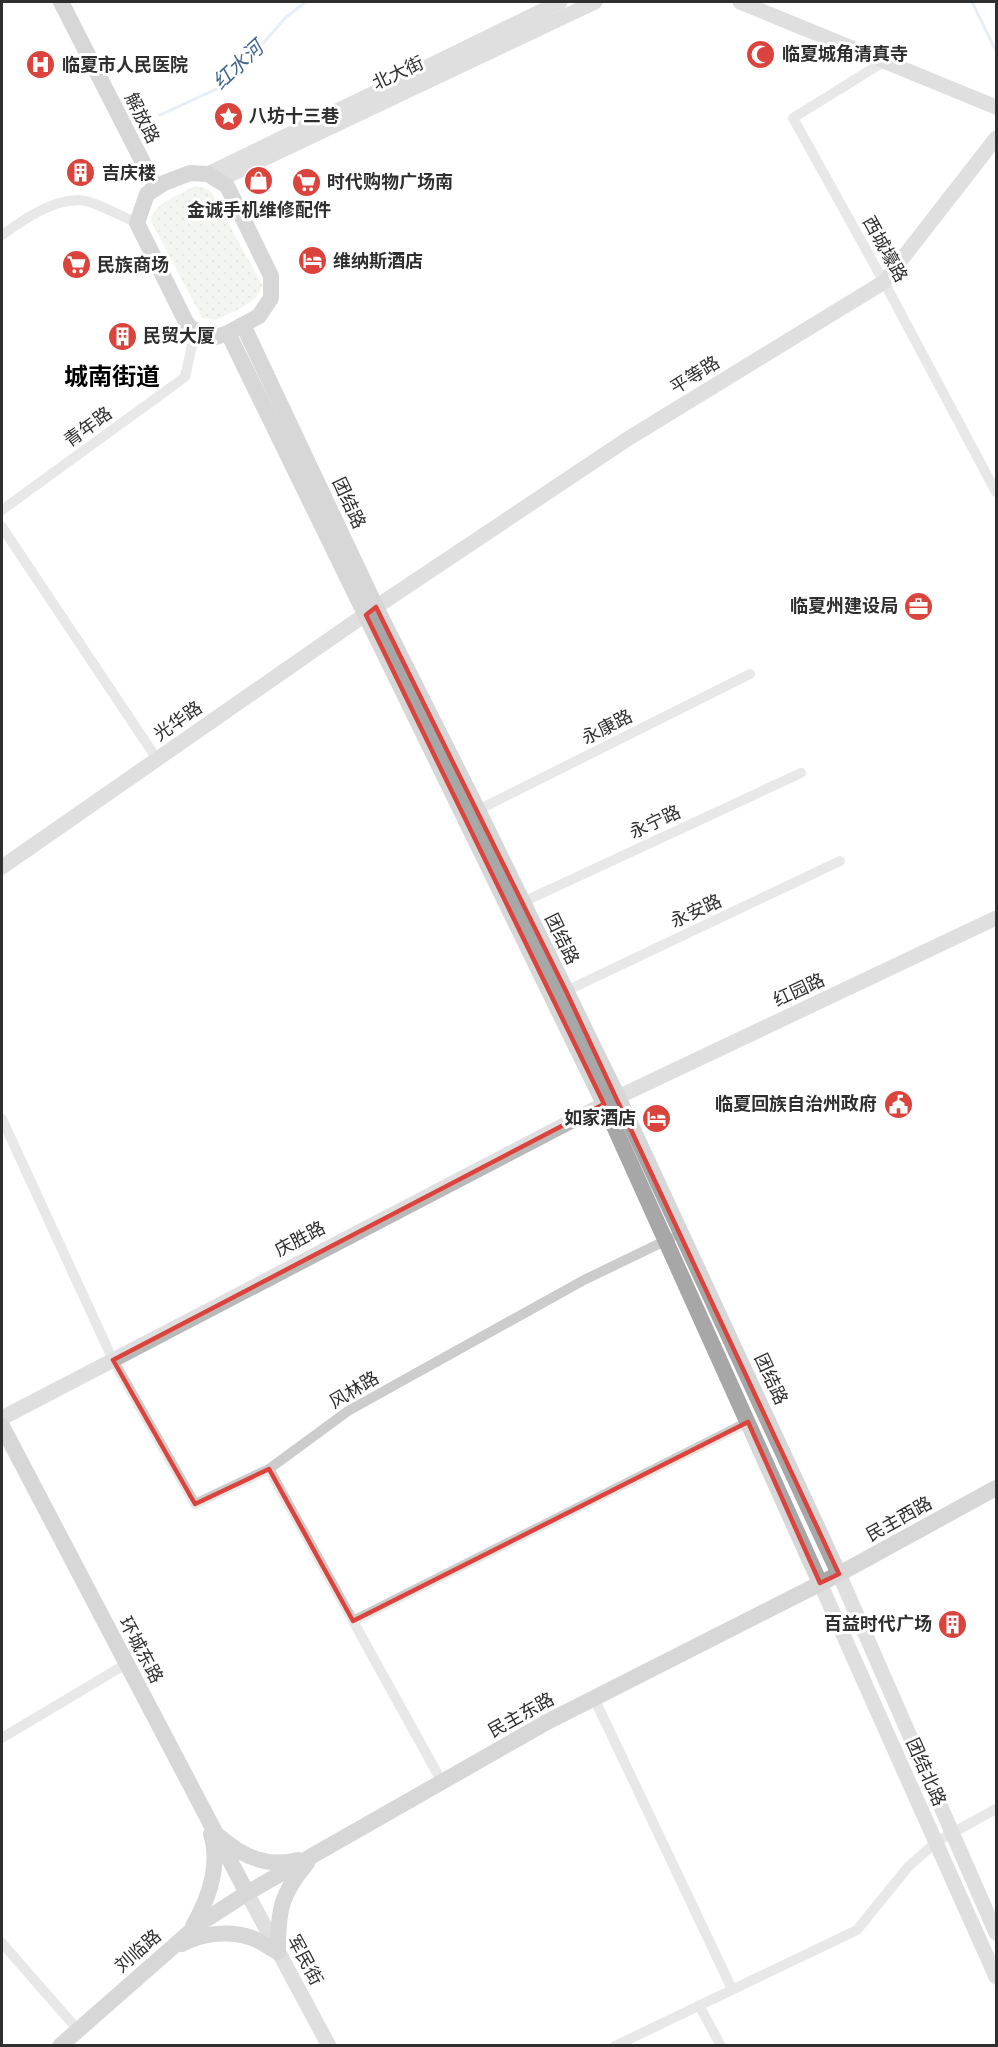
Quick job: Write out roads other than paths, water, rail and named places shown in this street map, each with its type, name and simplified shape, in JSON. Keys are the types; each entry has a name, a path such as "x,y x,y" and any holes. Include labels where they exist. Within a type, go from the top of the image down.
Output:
{"main road":[{"name":"解放路","path":"61,2 160,186"},
{"name":"解放路","path":"72,2 160,186"},
{"name":"北大街","path":"213,177 560,2"},
{"name":"北大街","path":"213,177 595,2"},
{"path":"740,2 996,107"},
{"name":"平等路","path":"371,611 629,438 884,282 996,138"},
{"path":"190,173 213,177 227,186 271,276 271,298 259,316 216,337 195,332 186,322 137,223 147,194 160,186 190,173"},
{"name":"团结路","path":"235,329 611,1100 682,1233 839,1574"},
{"name":"团结路","path":"371,611 478,810 566,991 665,1241 820,1583"},
{"name":"光华路","path":"2,867 371,611"},
{"name":"红园路","path":"611,1100 996,918"},
{"name":"庆胜路","path":"2,1418 611,1100"},
{"name":"环城东路","path":"2,1426 247,1893"},
{"name":"民主西路","path":"820,1583 996,1488"},
{"name":"团结北路","path":"839,1574 996,1933"},
{"name":"团结北路","path":"820,1583 996,1977"},
{"name":"民主东路","path":"247,1893 547,1722 820,1583"},
{"path":"203,1810 216,1833 236,1851 252,1858 287,1863 313,1855"},
{"path":"166,1953 189,1931 206,1903 214,1872 213,1840 203,1810"},
{"path":"166,1953 192,1938 222,1933 252,1938 278,1952 278,1916 290,1883 313,1855"},
{"name":"军民街","path":"247,1893 328,2046"},
{"name":"刘临路","path":"60,2046 199,1924 247,1893"}],"street":[{"name":"西城壕路","path":"885,61 793,118 996,492"},
{"path":"2,235 26,218 59,203 80,200 137,223"},
{"name":"青年路","path":"2,510 185,377 195,332"},
{"path":"2,526 158,759"},
{"name":"永康路","path":"478,810 750,674"},
{"name":"永宁路","path":"523,902 801,773"},
{"name":"永安路","path":"566,991 840,861"},
{"path":"2,1119 112,1360"},
{"name":"风林路","path":"112,1360 195,1504 269,1469 348,1411 584,1280 682,1233"},
{"path":"353,1621 748,1422"},
{"path":"269,1469 442,1782"},
{"path":"2,1738 126,1664"},
{"path":"594,1698 732,1989"},
{"path":"615,2046 857,1930 908,1867 936,1842 996,1809"},
{"path":"2,1943 78,2030"},
{"path":"699,2006 721,2046"}],"waterway":[{"name":"红水河","path":"160,115 221,87 239,71 286,17 306,2"},
{"name":"红水河","path":"972,2 996,51"}],"place":[{"name":"临夏城角清真寺","path":"761,54"},
{"name":"临夏市人民医院","path":"41,65"},
{"name":"八坊十三巷","path":"228,116"},
{"name":"吉庆楼","path":"81,173"},
{"name":"金诚手机维修配件","path":"259,181"},
{"name":"时代购物广场南","path":"306,182"},
{"name":"维纳斯酒店","path":"312,261"},
{"name":"民族商场","path":"76,265"},
{"name":"民贸大厦","path":"122,336"},
{"name":"临夏州建设局","path":"919,606"},
{"name":"临夏回族自治州政府","path":"898,1104"},
{"name":"如家酒店","path":"657,1118"},
{"name":"百益时代广场","path":"953,1624"}],"district":[{"name":"城南街道","path":"112,377"}]}
